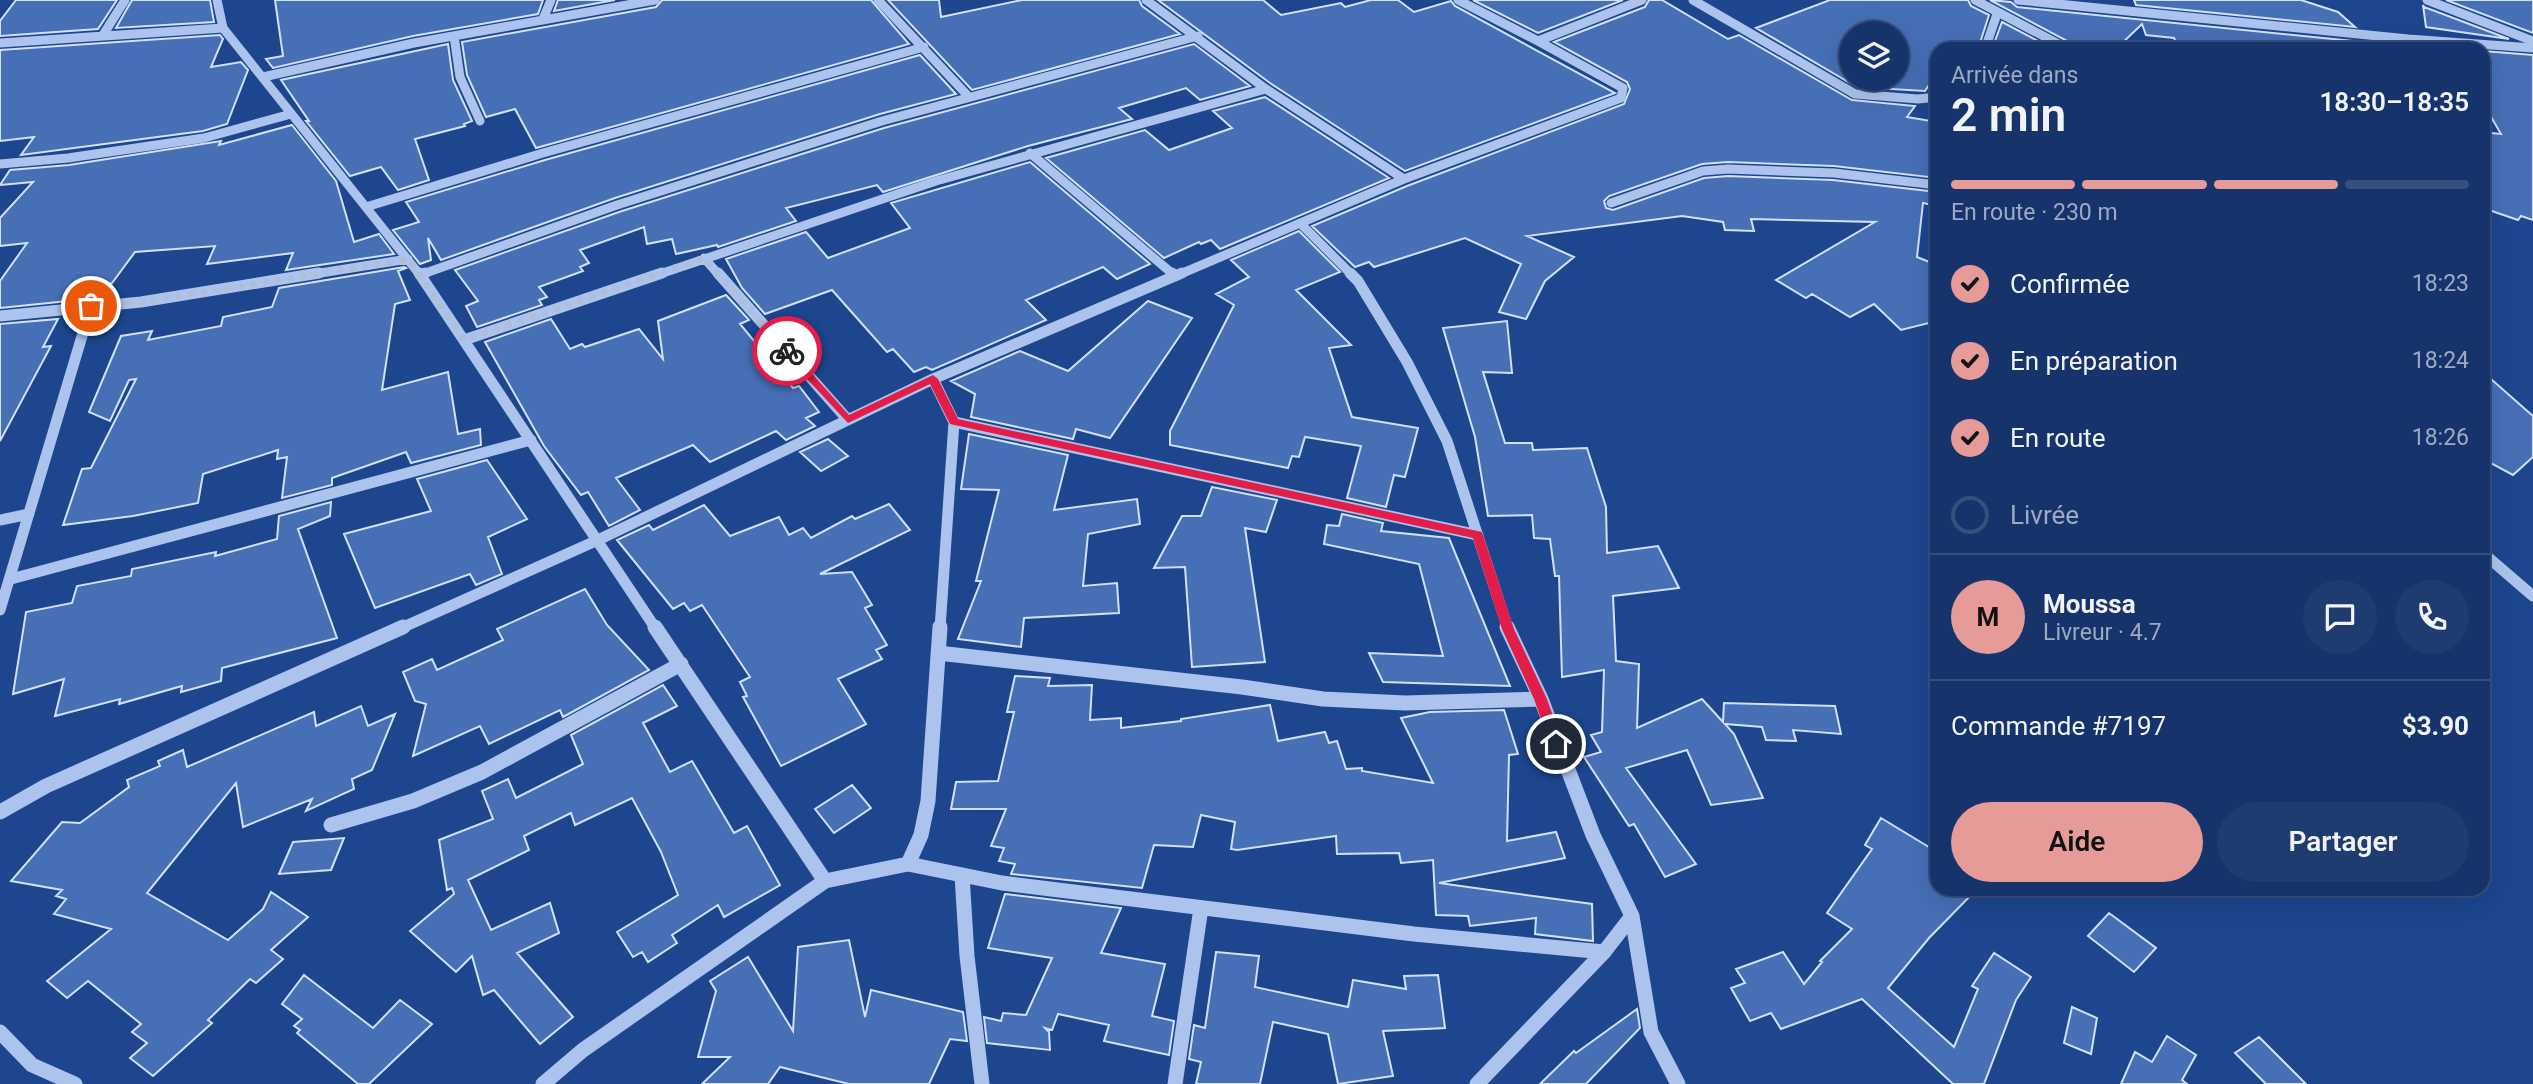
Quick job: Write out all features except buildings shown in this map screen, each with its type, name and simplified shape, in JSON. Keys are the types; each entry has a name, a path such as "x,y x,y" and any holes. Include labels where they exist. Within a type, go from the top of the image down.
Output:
{"street":[{"path":"103,35 125,0"},
{"path":"217,0 223,28 420,275 825,881"},
{"path":"543,19 551,0"},
{"path":"263,77 454,36 655,0"},
{"path":"878,0 969,97"},
{"path":"1146,0 1266,89 1404,179"},
{"path":"0,812 46,786 598,540 933,379 1404,179 1620,98 1625,93 1623,88 1458,0"},
{"path":"1538,41 1642,0"},
{"path":"1693,0 1855,94 1930,98"},
{"path":"1975,0 2054,42"},
{"path":"2018,0 2440,42"},
{"path":"2427,0 2533,41"},
{"path":"1987,42 1997,14"},
{"path":"0,43 223,28"},
{"path":"454,36 460,77 480,121"},
{"path":"420,275 617,205 882,121 1198,36"},
{"path":"2490,45 2533,48"},
{"path":"366,207 542,153 924,47"},
{"path":"464,340 936,181 1266,89"},
{"path":"0,164 68,158 204,138 291,114"},
{"path":"1031,153 1175,276"},
{"path":"1611,203 1703,172 1728,169 1834,173 1930,184"},
{"path":"1300,223 1358,281 1407,362 1447,441 1508,629 1541,699 1593,835 1632,916 1651,1032 1678,1084"},
{"path":"704,258 848,420"},
{"path":"0,316 141,302 408,259"},
{"path":"0,610 91,306"},
{"path":"908,864 921,835 928,801 954,422 933,379"},
{"path":"954,422 1478,535"},
{"path":"11,579 531,440"},
{"path":"0,520 29,514"},
{"path":"2490,559 2533,596"},
{"path":"938,653 1242,687 1323,699 1405,703 1541,699"},
{"path":"331,825 413,801 482,772 681,664"},
{"path":"543,1084 583,1050 825,881 908,864 1002,883 1414,934 1604,952"},
{"path":"962,875 967,956 982,1084"},
{"path":"1175,1084 1201,908"},
{"path":"1477,1084 1604,952 1632,916"},
{"path":"0,1032 32,1065 75,1084"}],"way so far":[{"path":"91,306 141,302 408,259 464,340 704,258 787,351"}],"route":[{"path":"787,351 848,420 933,379 954,422 1478,535 1508,629 1541,699 1556,744"}]}
